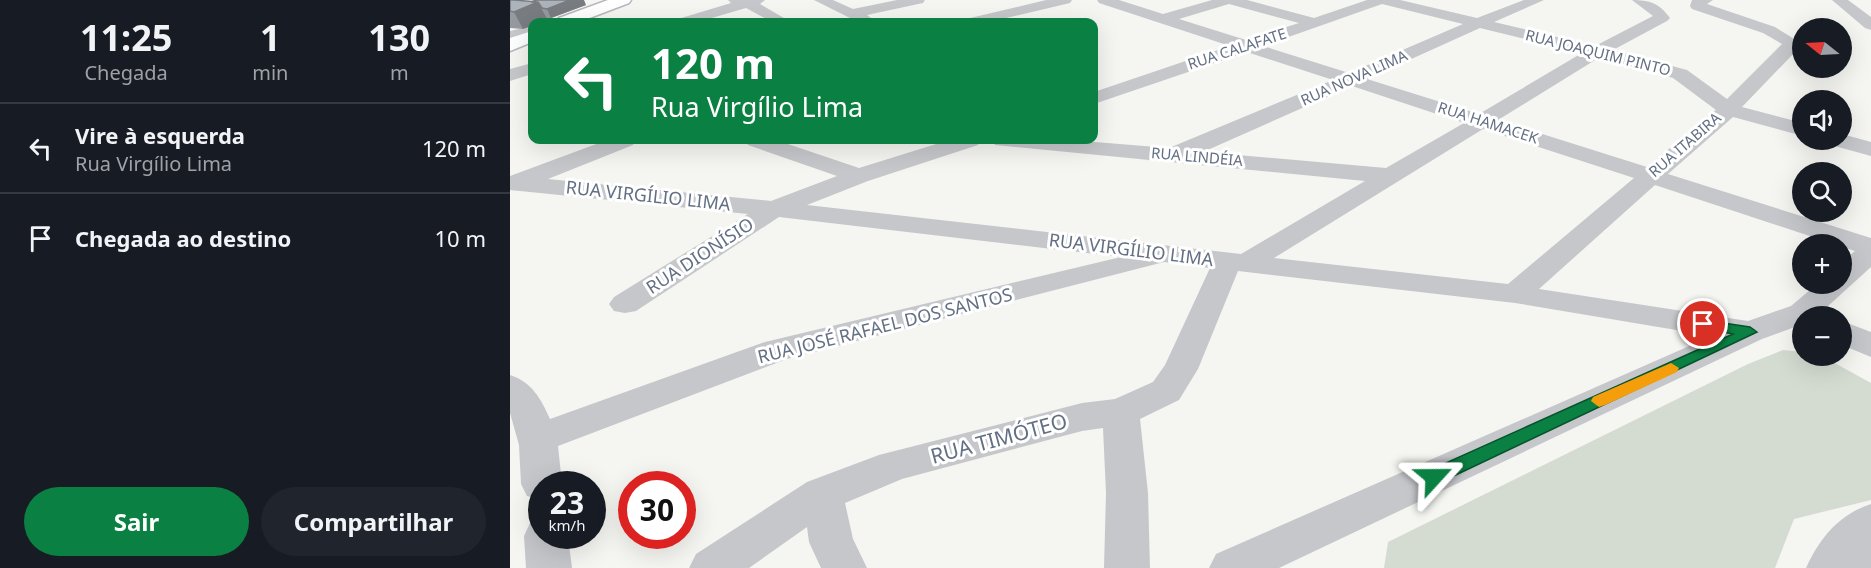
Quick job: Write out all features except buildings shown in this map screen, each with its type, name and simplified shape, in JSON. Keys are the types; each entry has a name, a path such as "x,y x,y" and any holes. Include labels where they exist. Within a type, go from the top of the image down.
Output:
{"main road":[{"path":"576,18 623,0"},
{"path":"588,18 634,0"},
{"path":"510,45 528,38"},
{"path":"510,51 528,44"}],"street":[{"path":"821,0 860,18"},
{"path":"851,14 918,0"},
{"path":"988,18 1065,0"},
{"name":"RUA HAMACEK","path":"1104,0 1482,122 1652,174 1871,247"},
{"path":"1162,19 1229,0 1317,23"},
{"name":"RUA CALAFATE","path":"1098,97 1382,0"},
{"name":"RUA JOAQUIM PINTO","path":"1382,0 1598,51 1680,74 1727,109 1792,127"},
{"name":"RUA NOVA LIMA","path":"1172,155 1211,141 1478,23 1537,0"},
{"path":"1235,263 1390,176 1598,51 1662,18 1656,10 1639,0"},
{"name":"RUA ITABIRA","path":"1515,294 1652,174 1712,126 1790,47 1791,42 1769,30 1697,6 1697,3 1706,0"},
{"path":"1825,0 1840,1 1871,25"},
{"path":"695,18 747,1 775,18"},
{"path":"510,36 528,32"},
{"path":"510,75 528,69"},
{"path":"1852,143 1871,148"},
{"path":"512,185 615,144"},
{"path":"776,144 860,176"},
{"path":"774,209 860,176 958,144"},
{"name":"RUA LINDÉIA","path":"1048,144 1390,176"},
{"name":"RUA VIRGÍLIO LIMA","path":"512,185 774,209 1515,294 1750,332"},
{"name":"RUA DIONÍSIO","path":"625,304 774,209"},
{"path":"1852,268 1871,252"},
{"name":"RUA JOSÉ RAFAEL DOS SANTOS","path":"538,438 777,350 1171,254"},
{"name":"RUA TIMÓTEO","path":"712,568 822,494 894,466 969,445 1082,417 1121,412 1166,391 1181,369 1235,263"},
{"path":"1814,306 1826,294"},
{"path":"1232,568 1750,332 1792,319"},
{"path":"1852,336 1871,346"},
{"path":"510,388 524,399 538,438 541,471"},
{"path":"1121,412 1127,493 1127,568"},
{"path":"822,494 831,542 844,568"},
{"path":"1844,564 1857,531 1871,522"},
{"path":"547,549 549,568"}],"shaded area":[{"path":"1783,350 1792,351 1792,366 1840,366 1871,383 1871,500 1794,519 1775,568 1384,568 1388,542 1748,364"}],"slow traffic":[{"path":"1599,401 1671,368"}],"route":[{"path":"1434,477 1750,332 1703,324"}]}
